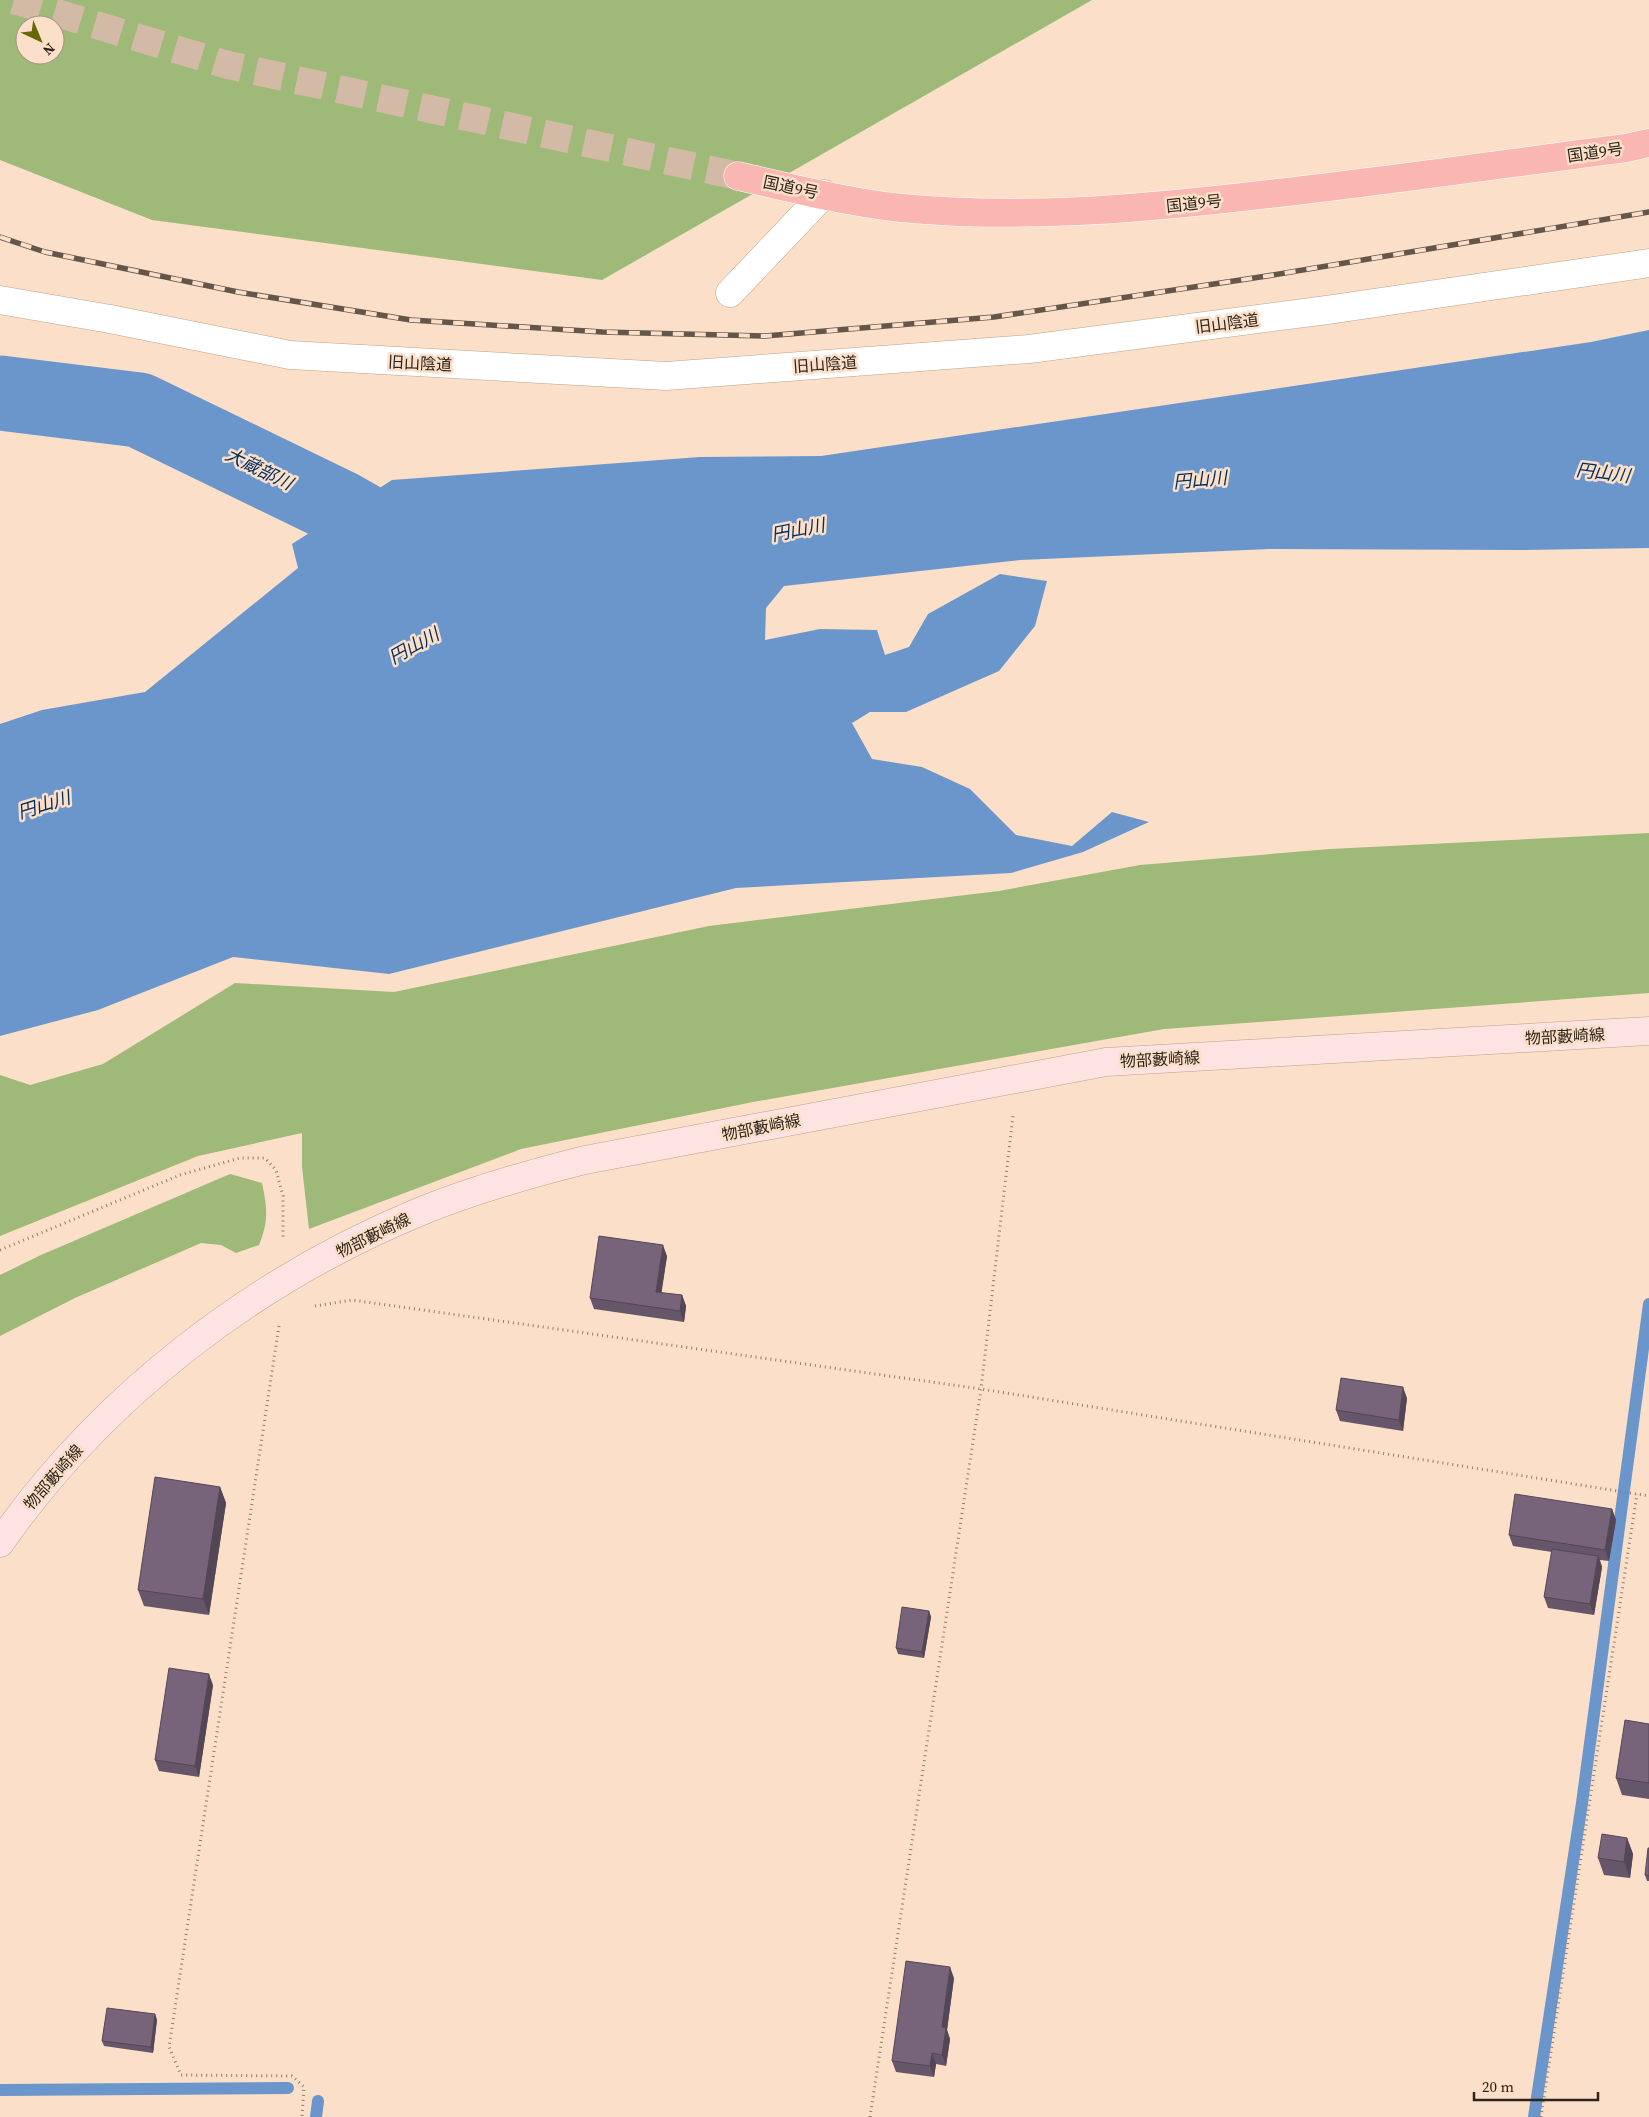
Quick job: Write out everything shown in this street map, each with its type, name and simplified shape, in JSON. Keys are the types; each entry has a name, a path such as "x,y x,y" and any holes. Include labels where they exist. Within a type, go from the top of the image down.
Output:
{"highway":[{"name":"国道9号","path":"738,176 900,208 978,213 1069,213 1168,206 1364,183 1626,148 1649,143"}],"main road":[{"name":"物部藪崎線","path":"0,1543 17,1519 90,1435 131,1396 218,1325 273,1302 314,1263 366,1236 419,1212 529,1174 585,1160 1106,1062 1649,1031"}],"street":[{"path":"730,293 824,194"},
{"name":"旧山陰道","path":"0,300 110,319 290,355 666,376 1029,349 1327,310 1649,263"}],"path":[{"path":"870,2117 981,1389 1018,1078"},
{"path":"0,1250 180,1175 240,1158 265,1158 276,1170 283,1196 283,1243 273,1302 169,2047 181,2075 292,2076 304,2087 302,2117"},
{"path":"273,1302 352,1300 981,1389 1649,1496"},
{"path":"1541,2117 1637,1494"}],"green space":[{"path":"0,0 1092,0 602,280 152,220 0,160"},
{"path":"1649,833 1649,993 1164,1029 753,1102 521,1149 309,1229 302,1167 302,1133 198,1156 0,1236 0,1075 30,1085 103,1064 235,983 394,992 709,926 999,891 1140,865 1330,849"},
{"path":"230,1174 262,1183 266,1221 259,1245 236,1253 221,1245 201,1243 75,1298 0,1336 0,1275 41,1255"}],"water":[{"name":"円山川","path":"1649,330 1649,548 1521,550 1269,549 1021,560 784,586 766,608 765,640 820,629 877,630 885,655 909,647 928,614 1000,574 1047,581 1035,626 999,671 906,712 870,712 852,723 872,759 922,767 970,789 1016,835 1072,846 1112,812 1149,822 1083,852 1011,873 736,888 389,974 233,957 98,1010 0,1036 0,724 42,710 145,692 298,568 292,544 392,480 700,457 821,456 1591,342"}],"building":[{"path":"599,1236 663,1245 656,1292 682,1295 680,1311 590,1298"},
{"path":"1341,1378 1403,1387 1399,1420 1336,1410"},
{"path":"155,1477 220,1487 203,1599 138,1590"},
{"path":"1515,1494 1612,1509 1605,1550 1509,1535"},
{"path":"1552,1549 1598,1556 1590,1604 1544,1597"},
{"path":"902,1607 929,1611 922,1652 896,1648"},
{"path":"169,1668 209,1674 195,1766 155,1760"},
{"path":"1625,1720 1649,1724 1649,1783 1616,1778"},
{"path":"1602,1834 1627,1838 1624,1862 1598,1858"},
{"path":"1649,1848 1649,1876 1645,1875"},
{"path":"906,1961 950,1967 942,2027 946,2028 942,2055 932,2053 930,2066 892,2061"},
{"path":"107,2008 155,2014 151,2047 102,2041"}],"waterway":[{"name":"大蔵部川","path":"0,393 139,410 339,507 435,561"},
{"path":"1534,2117 1582,1803 1649,1304"},
{"path":"0,2090 288,2088"},
{"path":"316,2117 318,2101"}],"tunnel":[{"path":"14,0 228,65 738,176"}],"railway":[{"path":"0,237 45,252 238,292 411,320 602,332 765,336 994,317 1267,276 1649,212"}]}
